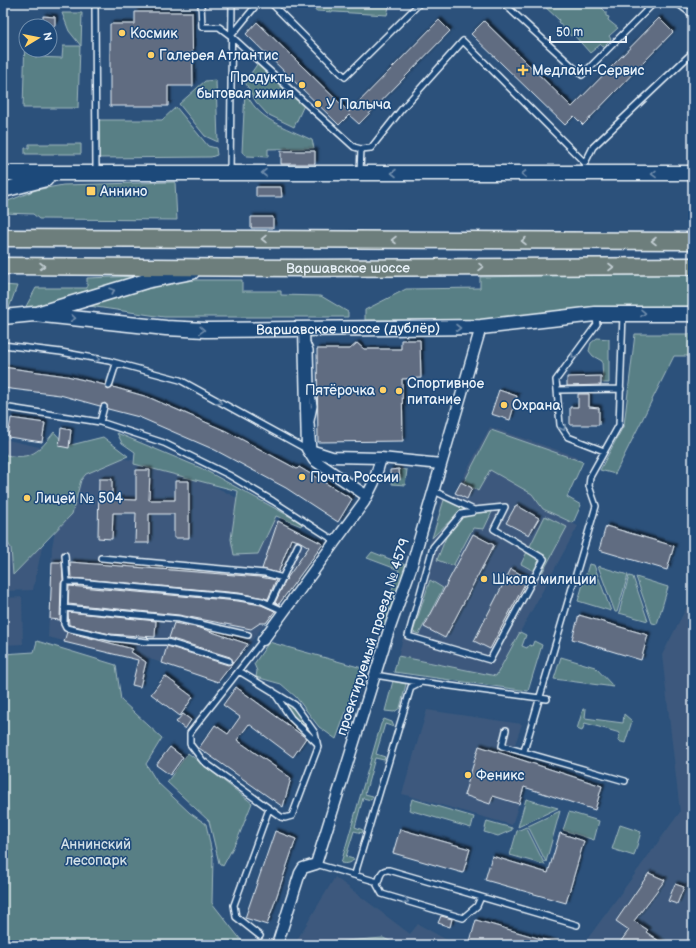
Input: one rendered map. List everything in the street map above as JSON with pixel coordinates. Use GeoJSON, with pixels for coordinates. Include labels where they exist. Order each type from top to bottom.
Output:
{"type":"FeatureCollection","features":[{"type":"Feature","properties":{"kind":"main road"},"geometry":{"type":"LineString","coordinates":[[3,173],[360,173],[586,169],[693,173]]}},
{"type":"Feature","properties":{"kind":"main road"},"geometry":{"type":"LineString","coordinates":[[3,190],[72,172]]}},
{"type":"Feature","properties":{"kind":"main road","name":"Варшавское шоссе"},"geometry":{"type":"LineString","coordinates":[[3,238],[693,241]]}},
{"type":"Feature","properties":{"kind":"main road","name":"Варшавское шоссе"},"geometry":{"type":"LineString","coordinates":[[3,266],[693,266]]}},
{"type":"Feature","properties":{"kind":"main road"},"geometry":{"type":"LineString","coordinates":[[34,314],[146,281],[182,273],[240,267]]}},
{"type":"Feature","properties":{"kind":"main road","name":"Варшавское шоссе (дублёр)"},"geometry":{"type":"LineString","coordinates":[[3,317],[34,314],[166,328],[305,334],[481,328],[595,314],[693,314]]}},
{"type":"Feature","properties":{"kind":"street","name":"проектируемый проезд № 4579"},"geometry":{"type":"LineString","coordinates":[[316,864],[434,491],[481,328]]}},
{"type":"Feature","properties":{"kind":"street"},"geometry":{"type":"LineString","coordinates":[[305,334],[311,454]]}},
{"type":"Feature","properties":{"kind":"street"},"geometry":{"type":"LineString","coordinates":[[311,454],[332,457],[381,458],[441,464]]}},
{"type":"Feature","properties":{"kind":"street"},"geometry":{"type":"LineString","coordinates":[[311,454],[367,496]]}},
{"type":"Feature","properties":{"kind":"street"},"geometry":{"type":"LineString","coordinates":[[263,640],[367,496],[381,458]]}},
{"type":"Feature","properties":{"kind":"street"},"geometry":{"type":"LineString","coordinates":[[276,945],[300,873],[303,868],[316,864]]}},
{"type":"Feature","properties":{"kind":"lane"},"geometry":{"type":"LineString","coordinates":[[95,3],[96,172]]}},
{"type":"Feature","properties":{"kind":"lane"},"geometry":{"type":"LineString","coordinates":[[201,3],[202,28],[219,27],[231,36],[354,147],[361,148],[370,148],[401,110],[463,41],[586,169],[593,147],[693,52]]}},
{"type":"Feature","properties":{"kind":"lane"},"geometry":{"type":"LineString","coordinates":[[230,173],[232,3]]}},
{"type":"Feature","properties":{"kind":"lane"},"geometry":{"type":"LineString","coordinates":[[231,36],[258,3]]}},
{"type":"Feature","properties":{"kind":"lane"},"geometry":{"type":"LineString","coordinates":[[271,3],[345,77],[420,3]]}},
{"type":"Feature","properties":{"kind":"lane"},"geometry":{"type":"LineString","coordinates":[[503,3],[582,75],[654,3]]}},
{"type":"Feature","properties":{"kind":"lane"},"geometry":{"type":"LineString","coordinates":[[677,3],[693,15]]}},
{"type":"Feature","properties":{"kind":"lane"},"geometry":{"type":"LineString","coordinates":[[360,173],[361,148]]}},
{"type":"Feature","properties":{"kind":"lane"},"geometry":{"type":"LineString","coordinates":[[524,751],[596,506],[589,480],[619,425],[623,313]]}},
{"type":"Feature","properties":{"kind":"lane"},"geometry":{"type":"LineString","coordinates":[[595,314],[597,324],[556,380],[560,425],[568,437],[604,451]]}},
{"type":"Feature","properties":{"kind":"lane"},"geometry":{"type":"LineString","coordinates":[[3,345],[60,352],[180,380],[311,454],[311,420],[314,406],[314,396],[311,387],[310,350],[305,334]]}},
{"type":"Feature","properties":{"kind":"lane"},"geometry":{"type":"LineString","coordinates":[[109,386],[116,364]]}},
{"type":"Feature","properties":{"kind":"lane"},"geometry":{"type":"LineString","coordinates":[[557,390],[621,389]]}},
{"type":"Feature","properties":{"kind":"lane"},"geometry":{"type":"LineString","coordinates":[[3,406],[100,422],[164,443],[229,476],[273,501],[335,541]]}},
{"type":"Feature","properties":{"kind":"lane"},"geometry":{"type":"LineString","coordinates":[[100,422],[104,408]]}},
{"type":"Feature","properties":{"kind":"lane"},"geometry":{"type":"LineString","coordinates":[[434,491],[474,510],[505,507],[494,529],[544,558],[490,660],[408,636],[433,547],[461,514],[473,512],[474,510]]}},
{"type":"Feature","properties":{"kind":"lane"},"geometry":{"type":"LineString","coordinates":[[270,604],[298,545]]}},
{"type":"Feature","properties":{"kind":"lane"},"geometry":{"type":"LineString","coordinates":[[66,555],[68,582],[64,587],[64,624],[66,628],[111,638],[148,642],[167,642],[229,661]]}},
{"type":"Feature","properties":{"kind":"lane"},"geometry":{"type":"LineString","coordinates":[[101,558],[265,573],[283,578]]}},
{"type":"Feature","properties":{"kind":"lane"},"geometry":{"type":"LineString","coordinates":[[68,582],[239,597],[262,601],[284,611]]}},
{"type":"Feature","properties":{"kind":"lane"},"geometry":{"type":"LineString","coordinates":[[64,608],[179,619],[248,635]]}},
{"type":"Feature","properties":{"kind":"lane"},"geometry":{"type":"LineString","coordinates":[[239,671],[295,705],[315,733],[317,743],[315,755],[292,816],[281,818],[203,761],[190,744],[190,733],[263,640]]}},
{"type":"Feature","properties":{"kind":"lane"},"geometry":{"type":"LineString","coordinates":[[375,675],[547,699]]}},
{"type":"Feature","properties":{"kind":"lane"},"geometry":{"type":"LineString","coordinates":[[355,874],[408,691],[414,684],[421,682]]}},
{"type":"Feature","properties":{"kind":"lane"},"geometry":{"type":"LineString","coordinates":[[273,691],[291,718],[317,743]]}},
{"type":"Feature","properties":{"kind":"lane"},"geometry":{"type":"LineString","coordinates":[[506,730],[502,746],[524,751],[625,781]]}},
{"type":"Feature","properties":{"kind":"lane"},"geometry":{"type":"LineString","coordinates":[[260,936],[236,917],[234,905],[269,809]]}},
{"type":"Feature","properties":{"kind":"lane"},"geometry":{"type":"LineString","coordinates":[[316,864],[355,874],[378,882]]}},
{"type":"Feature","properties":{"kind":"lane"},"geometry":{"type":"LineString","coordinates":[[481,897],[478,905],[463,918],[382,894],[378,888],[378,882],[381,872],[386,870],[481,897],[576,925]]}},
{"type":"Feature","properties":{"kind":"shaded area","name":"Школа милиции"},"geometry":{"type":"Polygon","coordinates":[[[490,427],[578,457],[551,513],[578,526],[496,676],[398,656],[442,499],[450,502],[490,427]]]}},
{"type":"Feature","properties":{"kind":"shaded area","name":"Лицей № 504"},"geometry":{"type":"Polygon","coordinates":[[[3,439],[62,452],[33,590],[3,591],[3,439]]]}},
{"type":"Feature","properties":{"kind":"shaded area"},"geometry":{"type":"Polygon","coordinates":[[[69,452],[122,458],[188,472],[323,544],[266,623],[218,682],[147,658],[140,687],[132,685],[138,660],[48,637],[52,547],[69,452]]]}},
{"type":"Feature","properties":{"kind":"shaded area"},"geometry":{"type":"Polygon","coordinates":[[[693,595],[693,945],[583,945],[680,812],[662,655],[693,595]]]}},
{"type":"Feature","properties":{"kind":"shaded area"},"geometry":{"type":"Polygon","coordinates":[[[22,597],[23,644],[3,645],[3,598],[22,597]]]}},
{"type":"Feature","properties":{"kind":"shaded area","name":"Феникс"},"geometry":{"type":"Polygon","coordinates":[[[427,710],[522,724],[511,756],[532,763],[512,825],[402,794],[427,710]]]}},
{"type":"Feature","properties":{"kind":"shaded area"},"geometry":{"type":"Polygon","coordinates":[[[335,877],[410,934],[418,924],[456,945],[294,945],[335,877]]]}},
{"type":"Feature","properties":{"kind":"green space"},"geometry":{"type":"Polygon","coordinates":[[[304,3],[390,3],[387,15],[317,11],[304,3]]]}},
{"type":"Feature","properties":{"kind":"green space"},"geometry":{"type":"Polygon","coordinates":[[[541,3],[597,3],[606,12],[606,16],[609,17],[608,20],[618,28],[609,36],[611,39],[603,47],[601,44],[590,53],[573,34],[571,36],[558,22],[559,20],[541,3]]]}},
{"type":"Feature","properties":{"kind":"green space"},"geometry":{"type":"Polygon","coordinates":[[[62,13],[82,13],[81,46],[69,31],[62,13]]]}},
{"type":"Feature","properties":{"kind":"green space"},"geometry":{"type":"Polygon","coordinates":[[[63,46],[80,46],[78,108],[23,108],[24,58],[62,58],[63,46]]]}},
{"type":"Feature","properties":{"kind":"green space"},"geometry":{"type":"Polygon","coordinates":[[[258,63],[304,105],[294,127],[267,114],[256,102],[245,82],[258,63]]]}},
{"type":"Feature","properties":{"kind":"green space"},"geometry":{"type":"Polygon","coordinates":[[[216,80],[218,142],[205,136],[179,104],[205,81],[216,80]]]}},
{"type":"Feature","properties":{"kind":"green space"},"geometry":{"type":"Polygon","coordinates":[[[245,90],[256,109],[264,116],[312,140],[314,148],[268,149],[268,157],[247,156],[242,152],[245,90]]]}},
{"type":"Feature","properties":{"kind":"green space"},"geometry":{"type":"Polygon","coordinates":[[[176,107],[208,146],[216,148],[217,155],[211,157],[98,158],[98,120],[162,120],[176,107]]]}},
{"type":"Feature","properties":{"kind":"green space"},"geometry":{"type":"Polygon","coordinates":[[[29,144],[81,144],[81,154],[25,154],[25,148],[29,148],[29,144]]]}},
{"type":"Feature","properties":{"kind":"green space"},"geometry":{"type":"Polygon","coordinates":[[[175,182],[177,220],[39,219],[33,214],[3,213],[3,203],[36,190],[63,185],[175,182]]]}},
{"type":"Feature","properties":{"kind":"green space"},"geometry":{"type":"Polygon","coordinates":[[[693,273],[693,306],[590,307],[479,320],[365,320],[365,310],[406,289],[480,288],[480,277],[693,273]]]}},
{"type":"Feature","properties":{"kind":"green space"},"geometry":{"type":"Polygon","coordinates":[[[139,276],[33,310],[24,310],[36,288],[87,288],[87,278],[139,276]]]}},
{"type":"Feature","properties":{"kind":"green space"},"geometry":{"type":"Polygon","coordinates":[[[191,280],[242,280],[242,291],[281,291],[281,295],[321,296],[348,312],[348,317],[164,317],[89,306],[158,285],[191,280]]]}},
{"type":"Feature","properties":{"kind":"green space"},"geometry":{"type":"Polygon","coordinates":[[[3,285],[17,286],[9,308],[3,308],[3,285]]]}},
{"type":"Feature","properties":{"kind":"green space"},"geometry":{"type":"Polygon","coordinates":[[[635,334],[693,334],[693,356],[674,356],[615,474],[600,470],[624,425],[635,334]]]}},
{"type":"Feature","properties":{"kind":"green space"},"geometry":{"type":"Polygon","coordinates":[[[597,338],[609,339],[609,383],[603,383],[602,361],[593,356],[589,351],[591,343],[597,338]]]}},
{"type":"Feature","properties":{"kind":"green space"},"geometry":{"type":"Polygon","coordinates":[[[491,430],[583,462],[567,497],[581,505],[573,523],[543,509],[532,494],[490,470],[478,491],[464,482],[491,430]]]}},
{"type":"Feature","properties":{"kind":"green space","name":"Лицей № 504"},"geometry":{"type":"Polygon","coordinates":[[[54,432],[67,446],[103,437],[128,456],[86,474],[81,480],[72,514],[13,575],[11,548],[3,536],[3,449],[6,455],[22,456],[34,453],[44,445],[54,432]]]}},
{"type":"Feature","properties":{"kind":"green space"},"geometry":{"type":"Polygon","coordinates":[[[117,433],[201,468],[302,523],[301,526],[276,516],[258,554],[234,555],[231,539],[238,491],[134,464],[135,452],[122,443],[117,433]]]}},
{"type":"Feature","properties":{"kind":"green space"},"geometry":{"type":"Polygon","coordinates":[[[399,469],[407,470],[405,485],[392,484],[392,480],[400,480],[399,469]]]}},
{"type":"Feature","properties":{"kind":"green space"},"geometry":{"type":"Polygon","coordinates":[[[444,500],[464,509],[457,515],[479,508],[492,512],[484,529],[473,528],[453,566],[437,560],[454,517],[432,538],[444,500]]]}},
{"type":"Feature","properties":{"kind":"green space"},"geometry":{"type":"Polygon","coordinates":[[[545,516],[567,527],[541,575],[521,564],[545,516]]]}},
{"type":"Feature","properties":{"kind":"green space"},"geometry":{"type":"Polygon","coordinates":[[[372,552],[408,566],[386,629],[379,626],[399,570],[367,558],[372,552]]]}},
{"type":"Feature","properties":{"kind":"green space"},"geometry":{"type":"Polygon","coordinates":[[[589,564],[594,565],[611,611],[578,601],[589,564]]]}},
{"type":"Feature","properties":{"kind":"green space"},"geometry":{"type":"Polygon","coordinates":[[[598,566],[628,575],[617,612],[615,612],[598,566]]]}},
{"type":"Feature","properties":{"kind":"green space"},"geometry":{"type":"Polygon","coordinates":[[[629,576],[633,577],[648,621],[619,613],[629,576]]]}},
{"type":"Feature","properties":{"kind":"green space"},"geometry":{"type":"Polygon","coordinates":[[[636,577],[668,587],[657,624],[652,623],[636,577]]]}},
{"type":"Feature","properties":{"kind":"green space"},"geometry":{"type":"Polygon","coordinates":[[[430,580],[443,588],[419,634],[413,632],[430,580]]]}},
{"type":"Feature","properties":{"kind":"green space"},"geometry":{"type":"Polygon","coordinates":[[[520,632],[526,635],[522,646],[527,648],[529,645],[532,646],[534,641],[542,645],[528,691],[394,672],[398,656],[496,676],[520,632]]]}},
{"type":"Feature","properties":{"kind":"green space","name":"Аннинский лесопарк"},"geometry":{"type":"Polygon","coordinates":[[[37,641],[116,665],[121,700],[162,738],[146,764],[157,782],[190,813],[206,824],[213,858],[212,903],[245,945],[3,945],[3,654],[34,652],[37,641]]]}},
{"type":"Feature","properties":{"kind":"green space"},"geometry":{"type":"Polygon","coordinates":[[[269,642],[362,668],[336,739],[319,727],[296,697],[281,684],[256,677],[257,671],[254,664],[269,642]]]}},
{"type":"Feature","properties":{"kind":"green space"},"geometry":{"type":"Polygon","coordinates":[[[561,657],[595,667],[614,687],[554,679],[561,657]]]}},
{"type":"Feature","properties":{"kind":"green space"},"geometry":{"type":"Polygon","coordinates":[[[393,681],[406,684],[400,708],[394,712],[385,711],[393,681]]]}},
{"type":"Feature","properties":{"kind":"green space"},"geometry":{"type":"Polygon","coordinates":[[[288,703],[308,725],[308,731],[284,706],[288,703]]]}},
{"type":"Feature","properties":{"kind":"green space"},"geometry":{"type":"Polygon","coordinates":[[[583,709],[586,709],[585,718],[623,723],[624,714],[632,721],[625,743],[618,741],[620,733],[585,723],[582,731],[577,729],[583,709]]]}},
{"type":"Feature","properties":{"kind":"green space"},"geometry":{"type":"Polygon","coordinates":[[[384,719],[392,722],[394,727],[385,724],[376,754],[385,757],[384,760],[375,758],[365,794],[373,796],[371,800],[363,798],[355,827],[363,830],[362,833],[354,831],[346,857],[354,859],[345,864],[341,863],[381,724],[384,719]]]}},
{"type":"Feature","properties":{"kind":"green space"},"geometry":{"type":"Polygon","coordinates":[[[188,753],[252,803],[238,838],[223,866],[219,863],[209,821],[167,782],[188,753]]]}},
{"type":"Feature","properties":{"kind":"green space"},"geometry":{"type":"Polygon","coordinates":[[[412,799],[474,817],[471,828],[409,810],[412,799]]]}},
{"type":"Feature","properties":{"kind":"green space"},"geometry":{"type":"Polygon","coordinates":[[[526,799],[558,808],[518,827],[526,799]]]}},
{"type":"Feature","properties":{"kind":"green space"},"geometry":{"type":"Polygon","coordinates":[[[560,811],[546,862],[528,826],[560,811]]]}},
{"type":"Feature","properties":{"kind":"green space"},"geometry":{"type":"Polygon","coordinates":[[[569,812],[599,821],[594,840],[563,830],[569,812]]]}},
{"type":"Feature","properties":{"kind":"green space"},"geometry":{"type":"Polygon","coordinates":[[[487,821],[512,828],[512,830],[498,836],[484,832],[487,821]]]}},
{"type":"Feature","properties":{"kind":"green space"},"geometry":{"type":"Polygon","coordinates":[[[620,825],[641,832],[634,856],[612,849],[620,825]]]}},
{"type":"Feature","properties":{"kind":"green space"},"geometry":{"type":"Polygon","coordinates":[[[526,827],[545,865],[510,855],[517,831],[526,827]]]}},
{"type":"Feature","properties":{"kind":"green space"},"geometry":{"type":"Polygon","coordinates":[[[383,938],[399,945],[325,945],[332,942],[383,938]]]}},
{"type":"Feature","properties":{"kind":"building","name":"Галерея Атлантис"},"geometry":{"type":"Polygon","coordinates":[[[135,12],[192,12],[193,86],[168,86],[168,106],[110,106],[110,24],[135,24],[135,12]]]}},
{"type":"Feature","properties":{"kind":"building"},"geometry":{"type":"Polygon","coordinates":[[[43,16],[55,17],[55,18],[43,18],[43,16]]]}},
{"type":"Feature","properties":{"kind":"building"},"geometry":{"type":"Polygon","coordinates":[[[659,18],[673,32],[583,125],[574,116],[565,125],[471,34],[484,21],[572,107],[659,18]]]}},
{"type":"Feature","properties":{"kind":"building"},"geometry":{"type":"Polygon","coordinates":[[[439,20],[450,31],[359,124],[349,115],[339,125],[246,34],[257,22],[349,112],[439,20]]]}},
{"type":"Feature","properties":{"kind":"building"},"geometry":{"type":"Polygon","coordinates":[[[281,151],[315,151],[315,164],[281,164],[281,151]]]}},
{"type":"Feature","properties":{"kind":"building"},"geometry":{"type":"Polygon","coordinates":[[[256,187],[281,187],[282,197],[256,197],[256,187]]]}},
{"type":"Feature","properties":{"kind":"building"},"geometry":{"type":"Polygon","coordinates":[[[251,217],[273,217],[273,228],[251,228],[251,217]]]}},
{"type":"Feature","properties":{"kind":"building"},"geometry":{"type":"Polygon","coordinates":[[[401,340],[420,340],[421,378],[402,379],[403,441],[318,442],[317,349],[350,349],[357,343],[364,349],[401,349],[401,340]]]}},
{"type":"Feature","properties":{"kind":"building"},"geometry":{"type":"Polygon","coordinates":[[[3,367],[67,376],[105,385],[108,390],[113,387],[148,397],[226,431],[297,469],[299,467],[352,499],[338,522],[286,488],[215,450],[139,417],[108,409],[105,403],[100,406],[60,395],[3,388],[3,367]]]}},
{"type":"Feature","properties":{"kind":"building"},"geometry":{"type":"Polygon","coordinates":[[[601,376],[601,385],[567,386],[567,377],[601,376]]]}},
{"type":"Feature","properties":{"kind":"building","name":"Охрана"},"geometry":{"type":"Polygon","coordinates":[[[499,390],[517,396],[510,420],[491,414],[499,390]]]}},
{"type":"Feature","properties":{"kind":"building"},"geometry":{"type":"Polygon","coordinates":[[[578,394],[589,394],[589,407],[599,408],[599,425],[570,425],[570,407],[578,407],[578,394]]]}},
{"type":"Feature","properties":{"kind":"building"},"geometry":{"type":"Polygon","coordinates":[[[11,418],[45,423],[42,442],[8,437],[11,418]]]}},
{"type":"Feature","properties":{"kind":"building"},"geometry":{"type":"Polygon","coordinates":[[[61,428],[71,430],[69,448],[59,446],[61,428]]]}},
{"type":"Feature","properties":{"kind":"building"},"geometry":{"type":"Polygon","coordinates":[[[399,469],[400,480],[390,480],[390,470],[399,469]]]}},
{"type":"Feature","properties":{"kind":"building"},"geometry":{"type":"Polygon","coordinates":[[[136,470],[150,470],[149,500],[175,500],[175,481],[189,481],[189,538],[174,538],[174,514],[149,514],[149,543],[135,543],[136,513],[113,513],[112,539],[98,538],[99,479],[112,479],[112,499],[136,500],[136,470]]]}},
{"type":"Feature","properties":{"kind":"building"},"geometry":{"type":"Polygon","coordinates":[[[461,482],[472,488],[467,499],[455,493],[461,482]]]}},
{"type":"Feature","properties":{"kind":"building"},"geometry":{"type":"Polygon","coordinates":[[[516,505],[539,518],[529,535],[506,523],[516,505]]]}},
{"type":"Feature","properties":{"kind":"building"},"geometry":{"type":"Polygon","coordinates":[[[278,521],[323,544],[279,604],[275,603],[285,581],[309,547],[299,541],[291,539],[278,573],[262,569],[278,521]]]}},
{"type":"Feature","properties":{"kind":"building"},"geometry":{"type":"Polygon","coordinates":[[[606,526],[674,546],[667,570],[599,550],[606,526]]]}},
{"type":"Feature","properties":{"kind":"building"},"geometry":{"type":"Polygon","coordinates":[[[473,534],[494,545],[445,638],[424,627],[473,534]]]}},
{"type":"Feature","properties":{"kind":"building"},"geometry":{"type":"Polygon","coordinates":[[[52,562],[62,562],[63,580],[61,583],[60,620],[50,619],[52,562]]]}},
{"type":"Feature","properties":{"kind":"building"},"geometry":{"type":"Polygon","coordinates":[[[70,562],[260,577],[276,580],[268,599],[239,593],[71,578],[70,562]]]}},
{"type":"Feature","properties":{"kind":"building"},"geometry":{"type":"Polygon","coordinates":[[[511,569],[528,578],[490,649],[474,641],[511,569]]]}},
{"type":"Feature","properties":{"kind":"building"},"geometry":{"type":"Polygon","coordinates":[[[69,586],[238,601],[261,605],[275,611],[266,623],[260,623],[251,629],[179,615],[68,604],[69,586]]]}},
{"type":"Feature","properties":{"kind":"building"},"geometry":{"type":"Polygon","coordinates":[[[68,612],[156,621],[155,637],[110,634],[69,625],[68,612]]]}},
{"type":"Feature","properties":{"kind":"building"},"geometry":{"type":"Polygon","coordinates":[[[579,615],[648,635],[641,660],[572,639],[579,615]]]}},
{"type":"Feature","properties":{"kind":"building"},"geometry":{"type":"Polygon","coordinates":[[[174,623],[200,628],[248,644],[233,663],[230,657],[169,638],[174,623]]]}},
{"type":"Feature","properties":{"kind":"building"},"geometry":{"type":"Polygon","coordinates":[[[67,632],[133,649],[131,652],[146,662],[140,687],[132,685],[138,660],[64,642],[67,632]]]}},
{"type":"Feature","properties":{"kind":"building"},"geometry":{"type":"Polygon","coordinates":[[[167,646],[228,665],[233,663],[218,682],[162,663],[167,646]]]}},
{"type":"Feature","properties":{"kind":"building"},"geometry":{"type":"Polygon","coordinates":[[[165,676],[193,697],[180,716],[151,694],[165,676]]]}},
{"type":"Feature","properties":{"kind":"building"},"geometry":{"type":"Polygon","coordinates":[[[236,687],[306,738],[293,757],[249,724],[237,740],[291,778],[283,807],[199,748],[215,725],[228,734],[240,717],[223,705],[236,687]]]}},
{"type":"Feature","properties":{"kind":"building"},"geometry":{"type":"Polygon","coordinates":[[[183,714],[191,720],[185,729],[176,722],[183,714]]]}},
{"type":"Feature","properties":{"kind":"building"},"geometry":{"type":"Polygon","coordinates":[[[479,746],[602,786],[595,810],[524,787],[519,804],[493,796],[490,804],[464,795],[479,746]]]}},
{"type":"Feature","properties":{"kind":"building"},"geometry":{"type":"Polygon","coordinates":[[[170,747],[183,757],[170,775],[156,765],[170,747]]]}},
{"type":"Feature","properties":{"kind":"building"},"geometry":{"type":"Polygon","coordinates":[[[400,829],[470,849],[463,873],[393,853],[400,829]]]}},
{"type":"Feature","properties":{"kind":"building"},"geometry":{"type":"Polygon","coordinates":[[[275,831],[296,839],[267,925],[245,918],[275,831]]]}},
{"type":"Feature","properties":{"kind":"building"},"geometry":{"type":"Polygon","coordinates":[[[560,833],[584,841],[566,903],[485,880],[492,856],[548,873],[560,833]]]}},
{"type":"Feature","properties":{"kind":"building"},"geometry":{"type":"Polygon","coordinates":[[[649,873],[665,880],[634,921],[648,930],[646,932],[665,945],[618,945],[629,930],[616,921],[649,873]]]}},
{"type":"Feature","properties":{"kind":"building"},"geometry":{"type":"Polygon","coordinates":[[[675,884],[684,887],[677,904],[668,901],[675,884]]]}},
{"type":"Feature","properties":{"kind":"building"},"geometry":{"type":"Polygon","coordinates":[[[441,916],[452,919],[450,927],[438,923],[441,916]]]}},
{"type":"Feature","properties":{"kind":"building"},"geometry":{"type":"Polygon","coordinates":[[[476,920],[555,943],[555,945],[469,945],[476,920]]]}},
{"type":"Feature","properties":{"kind":"place","name":"Космик"},"geometry":{"type":"Point","coordinates":[122,33]}},
{"type":"Feature","properties":{"kind":"place","name":"Галерея Атлантис"},"geometry":{"type":"Point","coordinates":[151,55]}},
{"type":"Feature","properties":{"kind":"place","name":"Медлайн-Сервис"},"geometry":{"type":"Point","coordinates":[523,70]}},
{"type":"Feature","properties":{"kind":"place","name":"Продукты бытовая химия"},"geometry":{"type":"Point","coordinates":[302,85]}},
{"type":"Feature","properties":{"kind":"place","name":"У Палыча"},"geometry":{"type":"Point","coordinates":[318,104]}},
{"type":"Feature","properties":{"kind":"place","name":"Аннино"},"geometry":{"type":"Point","coordinates":[91,191]}},
{"type":"Feature","properties":{"kind":"place","name":"Пятёрочка"},"geometry":{"type":"Point","coordinates":[383,390]}},
{"type":"Feature","properties":{"kind":"place","name":"Спортивное питание"},"geometry":{"type":"Point","coordinates":[399,391]}},
{"type":"Feature","properties":{"kind":"place","name":"Охрана"},"geometry":{"type":"Point","coordinates":[504,405]}},
{"type":"Feature","properties":{"kind":"place","name":"Почта России"},"geometry":{"type":"Point","coordinates":[302,477]}},
{"type":"Feature","properties":{"kind":"place","name":"Лицей № 504"},"geometry":{"type":"Point","coordinates":[27,498]}},
{"type":"Feature","properties":{"kind":"place","name":"Школа милиции"},"geometry":{"type":"Point","coordinates":[484,579]}},
{"type":"Feature","properties":{"kind":"place","name":"Феникс"},"geometry":{"type":"Point","coordinates":[468,775]}}]}
